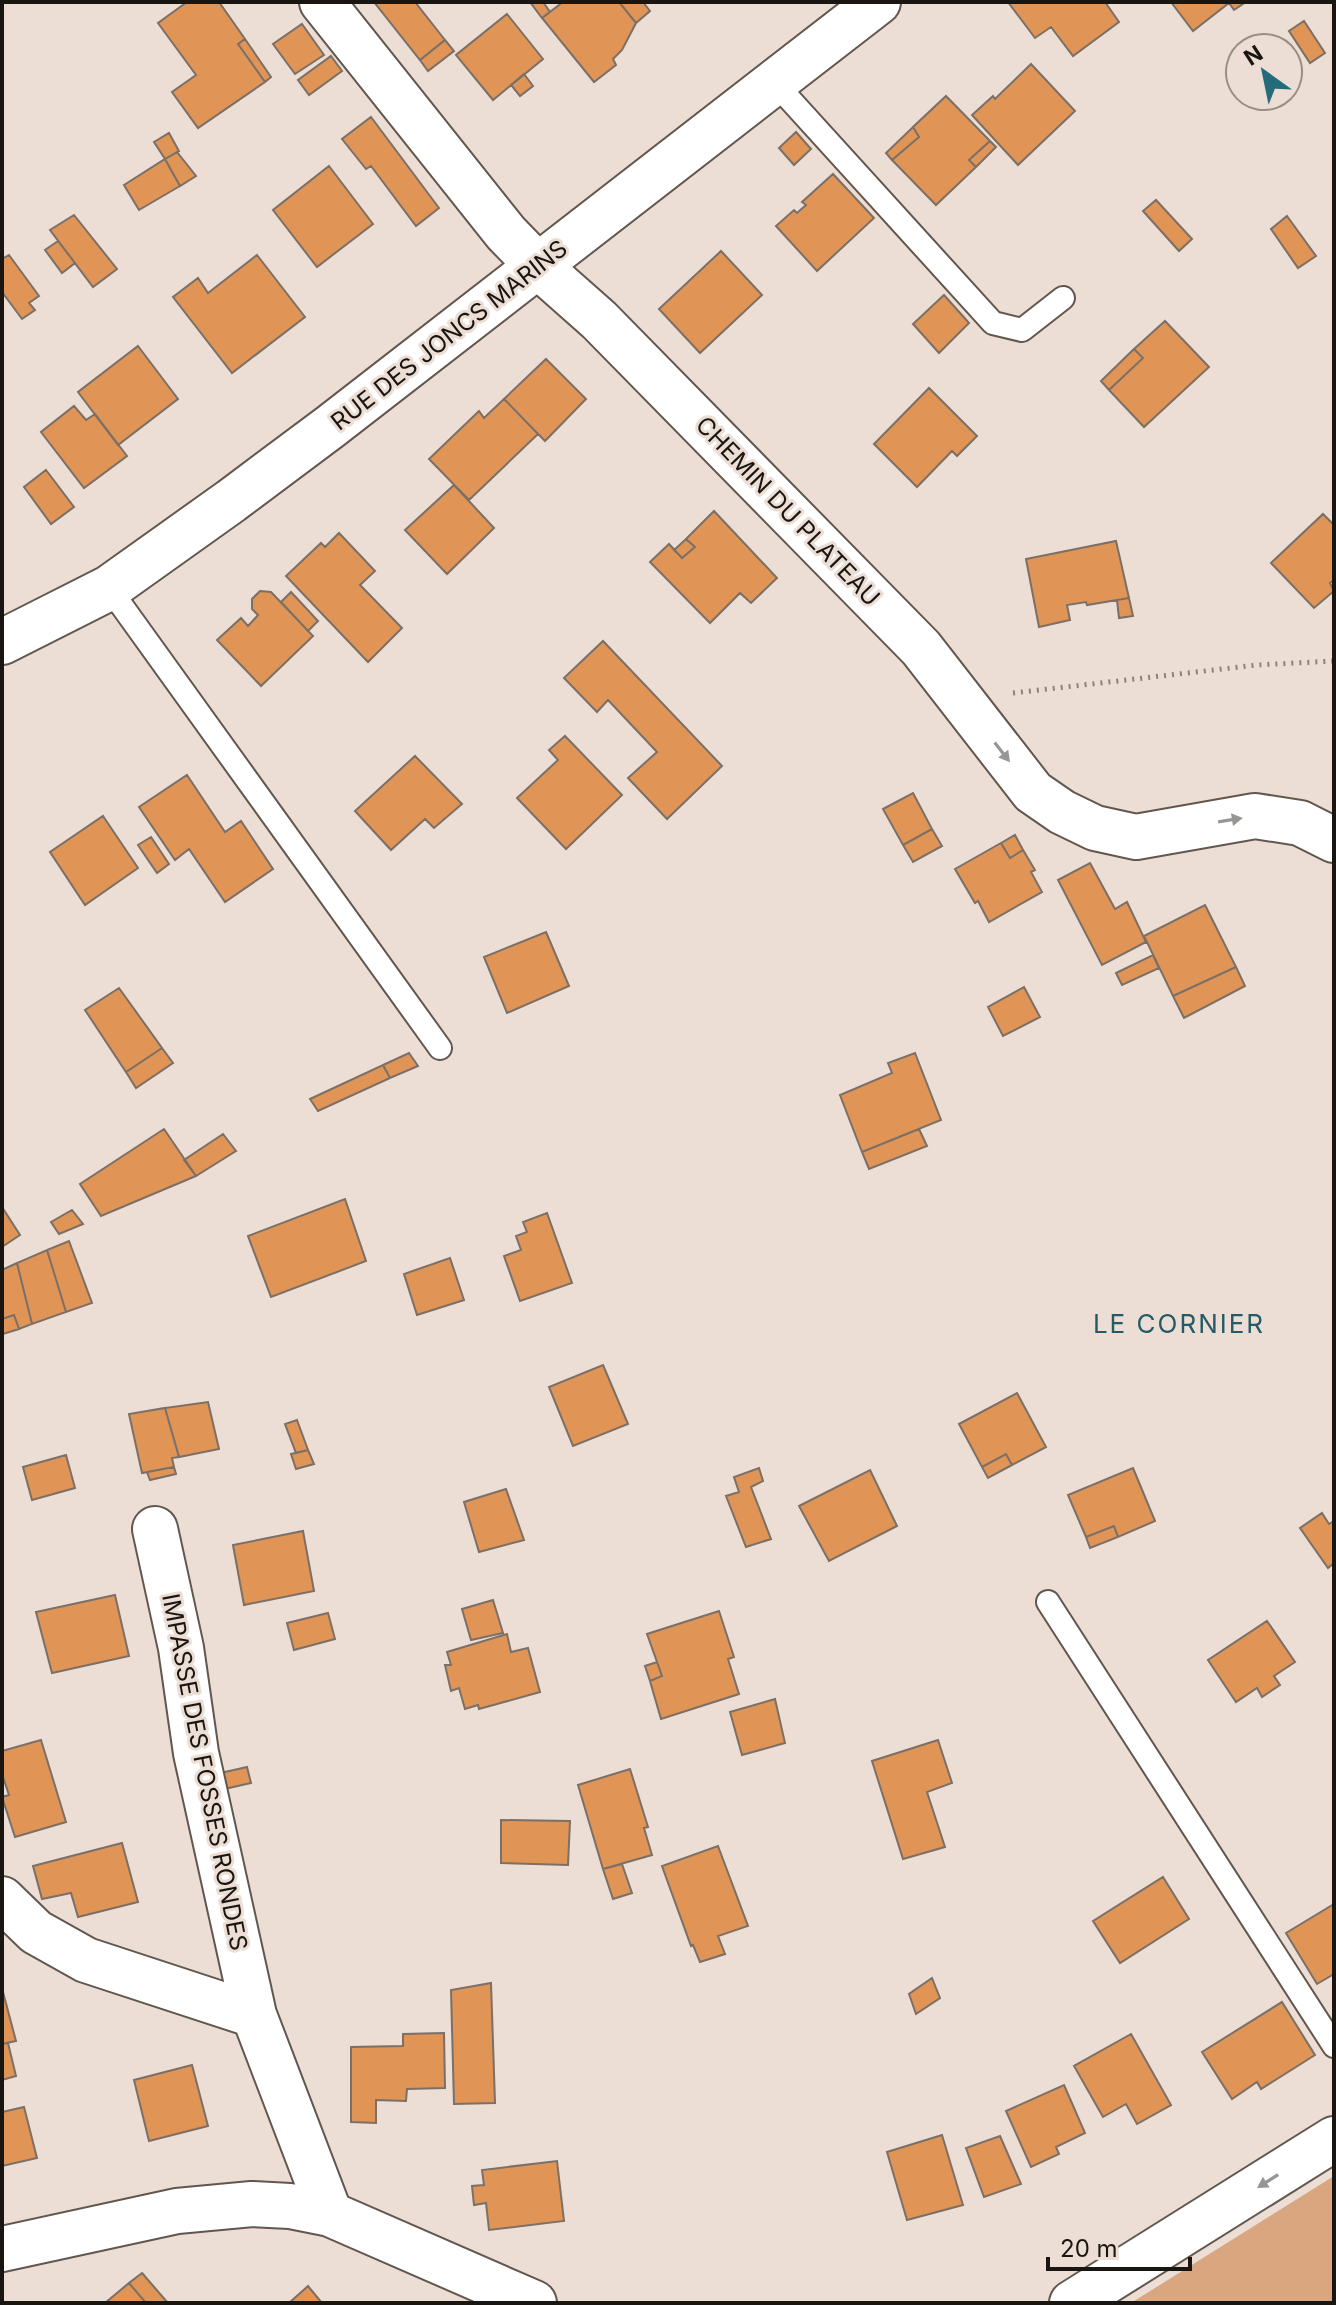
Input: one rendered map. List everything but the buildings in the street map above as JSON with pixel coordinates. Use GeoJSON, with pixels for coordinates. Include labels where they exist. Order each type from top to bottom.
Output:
{"type":"FeatureCollection","features":[{"type":"Feature","properties":{"kind":"street","name":"CHEMIN DU PLATEAU"},"geometry":{"type":"LineString","coordinates":[[322,2],[506,233],[599,320],[921,648],[1033,792],[1062,812],[1095,828],[1136,837],[1255,816],[1300,823],[1334,840]]}},
{"type":"Feature","properties":{"kind":"street","name":"RUE DES JONCS MARINS"},"geometry":{"type":"LineString","coordinates":[[2,642],[109,588],[330,427],[878,2]]}},
{"type":"Feature","properties":{"kind":"street","name":"IMPASSE DES FOSSES RONDES"},"geometry":{"type":"LineString","coordinates":[[155,1529],[181,1648],[196,1753],[254,2015],[330,2214]]}},
{"type":"Feature","properties":{"kind":"street"},"geometry":{"type":"LineString","coordinates":[[2,1899],[36,1932],[86,1960],[254,2015]]}},
{"type":"Feature","properties":{"kind":"street"},"geometry":{"type":"LineString","coordinates":[[1072,2303],[1334,2139]]}},
{"type":"Feature","properties":{"kind":"street"},"geometry":{"type":"LineString","coordinates":[[2,2249],[177,2211],[252,2204],[290,2206],[330,2214],[534,2303]]}},
{"type":"Feature","properties":{"kind":"lane"},"geometry":{"type":"LineString","coordinates":[[774,82],[993,323],[1022,330],[1063,298]]}},
{"type":"Feature","properties":{"kind":"lane"},"geometry":{"type":"LineString","coordinates":[[109,588],[440,1048]]}},
{"type":"Feature","properties":{"kind":"lane"},"geometry":{"type":"LineString","coordinates":[[1048,1602],[1334,2046]]}},
{"type":"Feature","properties":{"kind":"path"},"geometry":{"type":"LineString","coordinates":[[955,690],[999,696],[1041,688],[1257,665],[1334,661]]}},
{"type":"Feature","properties":{"kind":"shaded area"},"geometry":{"type":"Polygon","coordinates":[[[1334,2176],[1334,2303],[1131,2303],[1334,2176]]]}},
{"type":"Feature","properties":{"kind":"district","name":"LE CORNIER"},"geometry":{"type":"Point","coordinates":[1179,1323]}}]}
